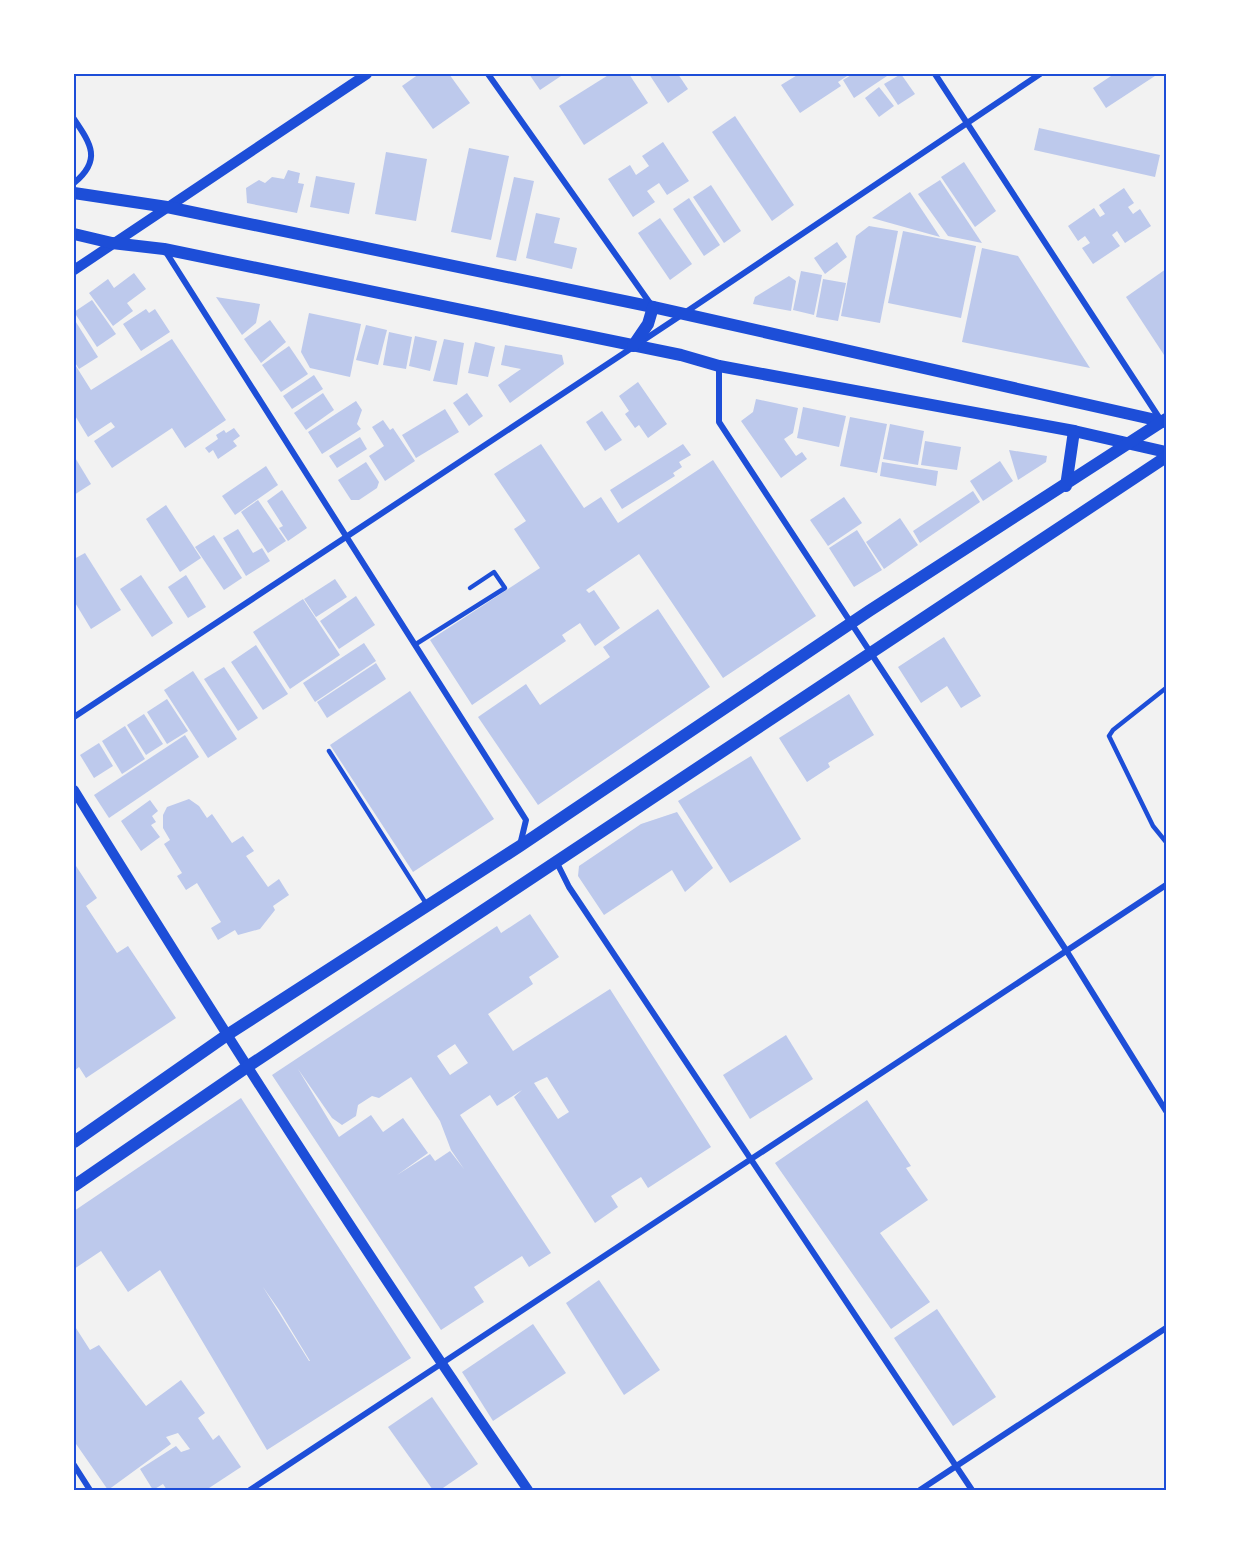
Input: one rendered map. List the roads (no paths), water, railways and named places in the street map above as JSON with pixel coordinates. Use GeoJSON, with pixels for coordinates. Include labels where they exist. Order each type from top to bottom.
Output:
{"type":"FeatureCollection","features":[{"type":"Feature","properties":{"kind":"main road"},"geometry":{"type":"LineString","coordinates":[[74,193],[166,207],[652,307],[1165,421]]}},
{"type":"Feature","properties":{"kind":"main road"},"geometry":{"type":"LineString","coordinates":[[74,234],[112,243],[164,249],[681,355],[719,366],[1074,431],[1167,454]]}},
{"type":"Feature","properties":{"kind":"main road"},"geometry":{"type":"LineString","coordinates":[[633,346],[648,324],[652,307]]}},
{"type":"Feature","properties":{"kind":"main road"},"geometry":{"type":"LineString","coordinates":[[74,1142],[227,1035],[520,846],[851,624],[1165,421]]}},
{"type":"Feature","properties":{"kind":"main road"},"geometry":{"type":"LineString","coordinates":[[1066,486],[1074,431]]}},
{"type":"Feature","properties":{"kind":"main road"},"geometry":{"type":"LineString","coordinates":[[74,1186],[247,1067],[557,863],[1167,454]]}},
{"type":"Feature","properties":{"kind":"street"},"geometry":{"type":"LineString","coordinates":[[74,270],[367,74]]}},
{"type":"Feature","properties":{"kind":"street"},"geometry":{"type":"LineString","coordinates":[[488,74],[652,307]]}},
{"type":"Feature","properties":{"kind":"street"},"geometry":{"type":"LineString","coordinates":[[935,74],[1165,421]]}},
{"type":"Feature","properties":{"kind":"street"},"geometry":{"type":"LineString","coordinates":[[74,717],[683,314],[1040,74]]}},
{"type":"Feature","properties":{"kind":"street"},"geometry":{"type":"LineString","coordinates":[[74,119],[90,143],[92,157],[85,174],[74,183]]}},
{"type":"Feature","properties":{"kind":"street"},"geometry":{"type":"LineString","coordinates":[[164,249],[526,820],[520,846]]}},
{"type":"Feature","properties":{"kind":"street"},"geometry":{"type":"LineString","coordinates":[[719,366],[719,422],[1066,950],[1167,1111]]}},
{"type":"Feature","properties":{"kind":"street"},"geometry":{"type":"LineString","coordinates":[[74,790],[247,1067],[442,1365],[528,1491]]}},
{"type":"Feature","properties":{"kind":"street"},"geometry":{"type":"LineString","coordinates":[[557,863],[569,887],[752,1158],[972,1491]]}},
{"type":"Feature","properties":{"kind":"street"},"geometry":{"type":"LineString","coordinates":[[250,1491],[1167,885]]}},
{"type":"Feature","properties":{"kind":"street"},"geometry":{"type":"LineString","coordinates":[[920,1491],[1167,1328]]}},
{"type":"Feature","properties":{"kind":"street"},"geometry":{"type":"LineString","coordinates":[[74,1465],[90,1491]]}},
{"type":"Feature","properties":{"kind":"lane"},"geometry":{"type":"LineString","coordinates":[[416,644],[505,588],[494,572],[470,588]]}},
{"type":"Feature","properties":{"kind":"lane"},"geometry":{"type":"LineString","coordinates":[[1167,688],[1113,730],[1109,736],[1153,826],[1167,842]]}},
{"type":"Feature","properties":{"kind":"lane"},"geometry":{"type":"LineString","coordinates":[[329,751],[428,906]]}}]}
